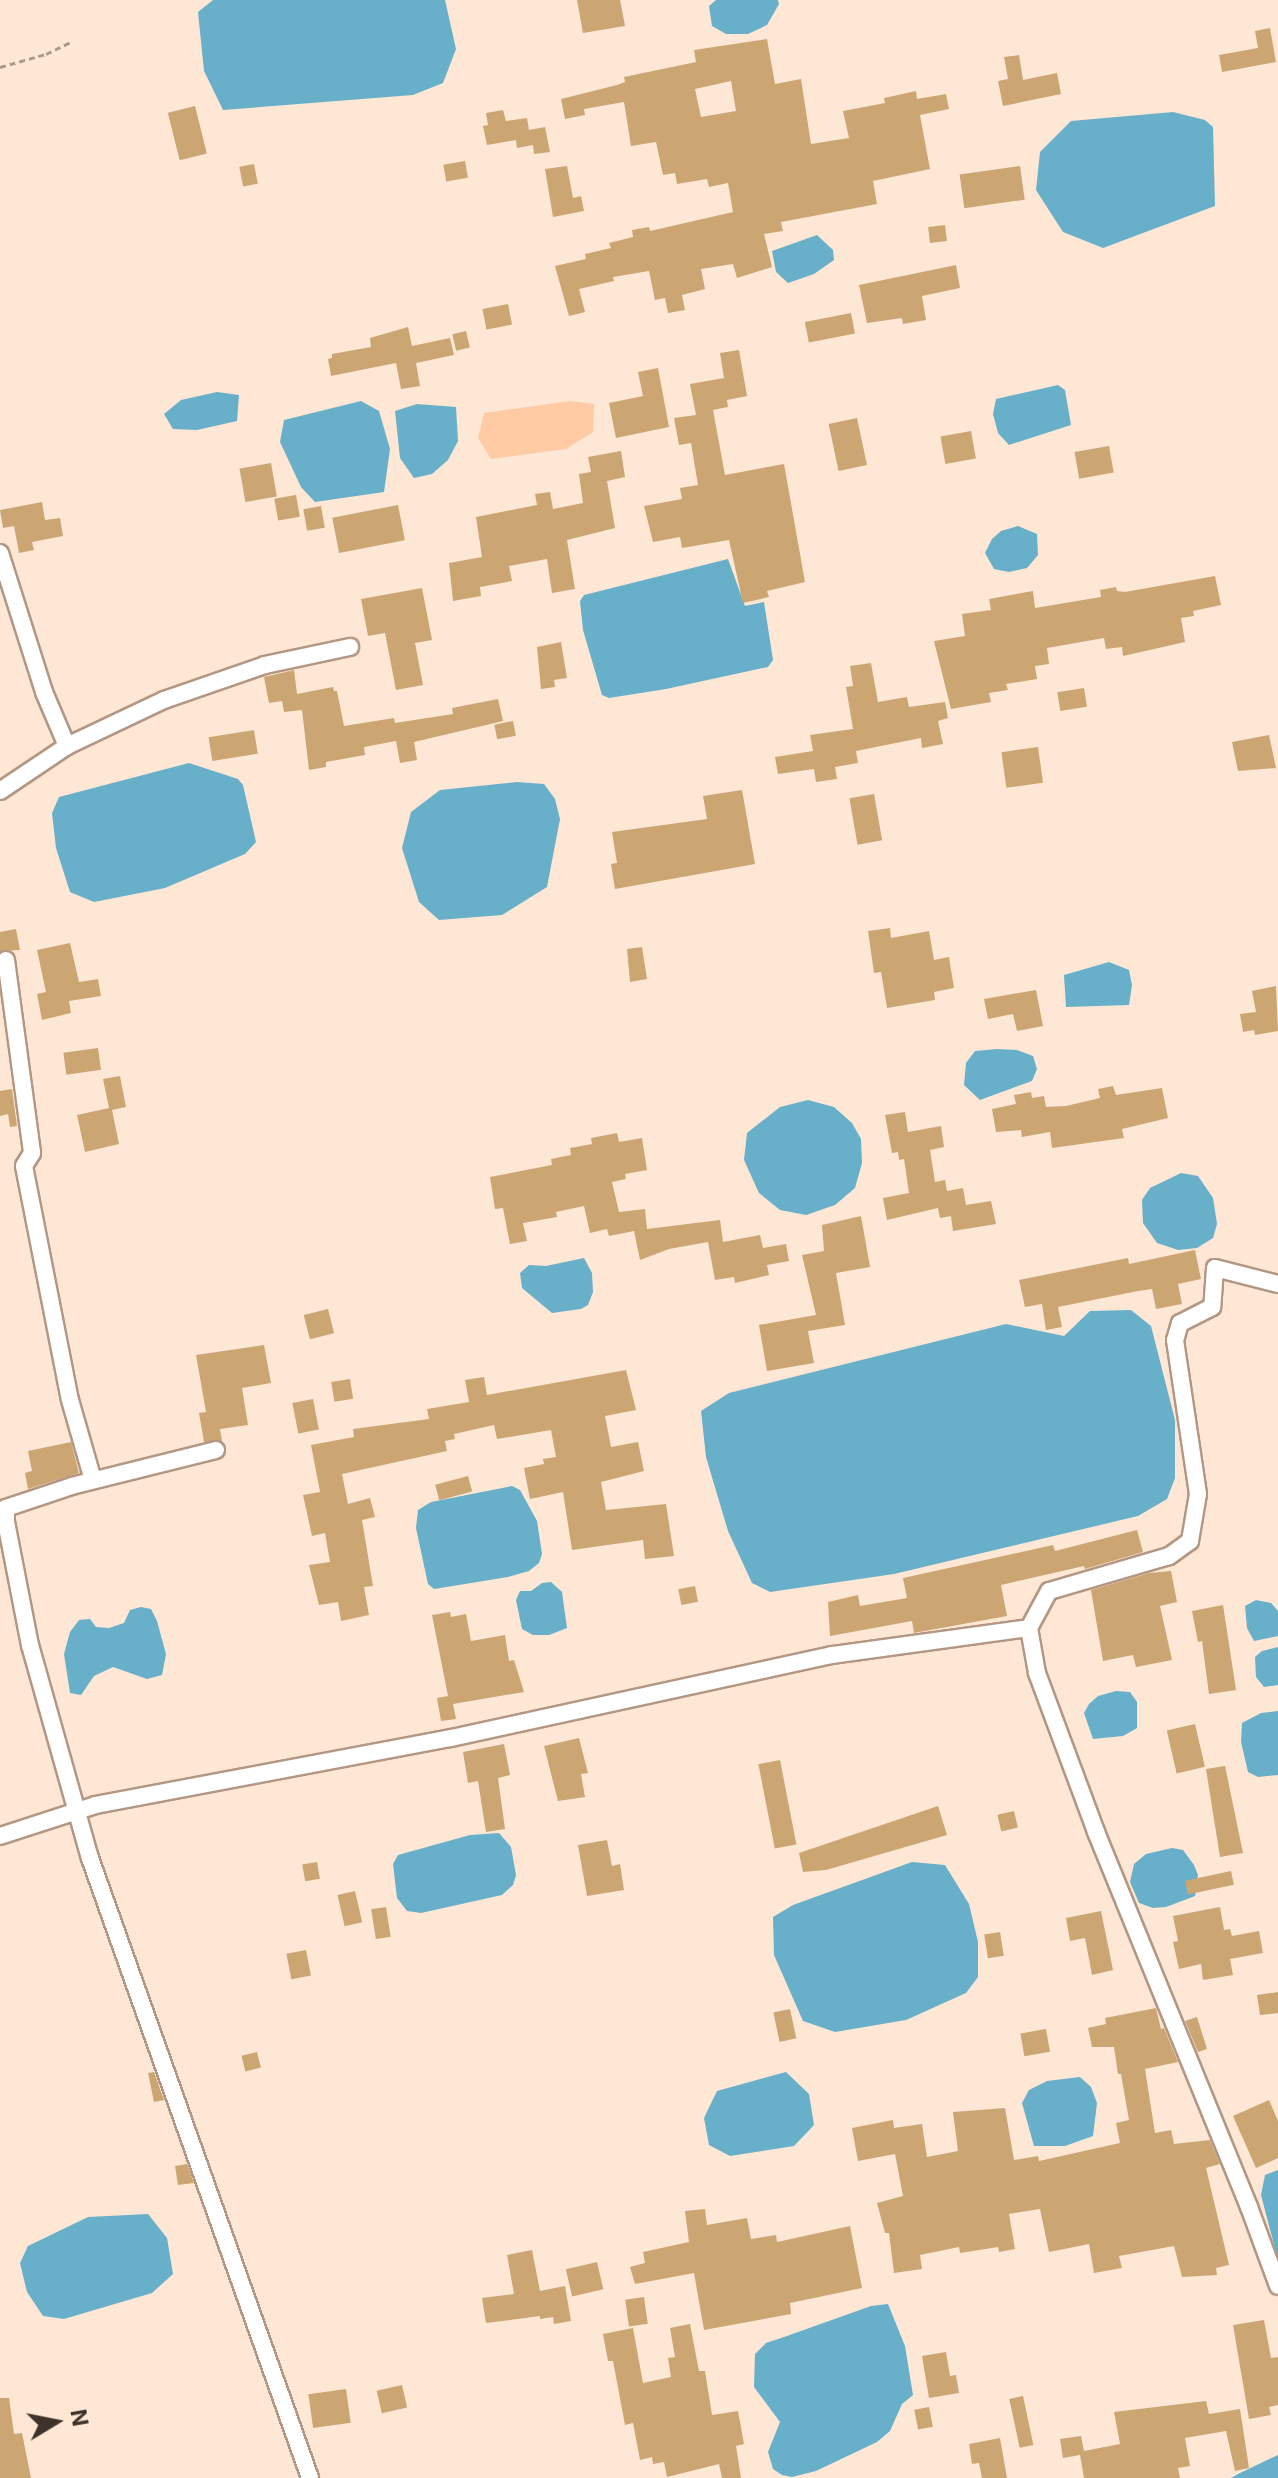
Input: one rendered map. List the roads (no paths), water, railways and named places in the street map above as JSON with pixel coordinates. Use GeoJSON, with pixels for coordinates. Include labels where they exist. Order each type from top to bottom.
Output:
{"type":"FeatureCollection","features":[{"type":"Feature","properties":{"kind":"street"},"geometry":{"type":"LineString","coordinates":[[0,553],[44,692],[67,746]]}},
{"type":"Feature","properties":{"kind":"street"},"geometry":{"type":"LineString","coordinates":[[0,791],[67,746],[164,700],[265,665],[350,647]]}},
{"type":"Feature","properties":{"kind":"street"},"geometry":{"type":"LineString","coordinates":[[6,960],[32,1153],[24,1166],[70,1400],[93,1480]]}},
{"type":"Feature","properties":{"kind":"street"},"geometry":{"type":"LineString","coordinates":[[1278,1284],[1215,1268],[1212,1307],[1180,1323],[1175,1340],[1198,1494],[1190,1541],[1169,1556],[1049,1591],[1029,1628],[1037,1673],[1096,1832],[1249,2207],[1278,2286]]}},
{"type":"Feature","properties":{"kind":"street"},"geometry":{"type":"LineString","coordinates":[[216,1450],[93,1480],[6,1508],[30,1645],[90,1858],[310,2478]]}},
{"type":"Feature","properties":{"kind":"street"},"geometry":{"type":"LineString","coordinates":[[0,1836],[77,1810],[451,1738],[832,1655],[1029,1628]]}},
{"type":"Feature","properties":{"kind":"water"},"geometry":{"type":"Polygon","coordinates":[[[213,0],[445,0],[456,49],[443,83],[413,95],[223,110],[204,71],[198,12],[213,0]]]}},
{"type":"Feature","properties":{"kind":"water"},"geometry":{"type":"Polygon","coordinates":[[[716,0],[778,0],[779,4],[767,25],[748,34],[726,34],[712,26],[709,6],[716,0]]]}},
{"type":"Feature","properties":{"kind":"water"},"geometry":{"type":"Polygon","coordinates":[[[1173,112],[1205,120],[1213,127],[1215,206],[1103,248],[1063,232],[1036,190],[1040,152],[1071,121],[1173,112]]]}},
{"type":"Feature","properties":{"kind":"water"},"geometry":{"type":"Polygon","coordinates":[[[817,235],[833,250],[834,260],[814,274],[788,283],[776,272],[772,251],[817,235]]]}},
{"type":"Feature","properties":{"kind":"water"},"geometry":{"type":"Polygon","coordinates":[[[1058,385],[1065,390],[1071,425],[1009,445],[998,433],[993,414],[996,399],[1058,385]]]}},
{"type":"Feature","properties":{"kind":"water"},"geometry":{"type":"Polygon","coordinates":[[[217,392],[239,395],[237,421],[197,430],[173,429],[164,414],[181,400],[217,392]]]}},
{"type":"Feature","properties":{"kind":"water"},"geometry":{"type":"Polygon","coordinates":[[[361,401],[379,411],[390,449],[384,492],[315,502],[301,487],[280,442],[284,420],[361,401]]]}},
{"type":"Feature","properties":{"kind":"water"},"geometry":{"type":"Polygon","coordinates":[[[417,404],[456,407],[458,441],[448,460],[432,474],[414,478],[400,458],[395,411],[417,404]]]}},
{"type":"Feature","properties":{"kind":"water"},"geometry":{"type":"Polygon","coordinates":[[[1018,526],[1037,534],[1038,555],[1027,568],[1009,572],[994,569],[985,553],[992,539],[1001,531],[1018,526]]]}},
{"type":"Feature","properties":{"kind":"water"},"geometry":{"type":"Polygon","coordinates":[[[728,559],[745,606],[764,602],[773,660],[768,667],[666,689],[609,698],[602,695],[583,630],[580,601],[584,595],[728,559]]]}},
{"type":"Feature","properties":{"kind":"water"},"geometry":{"type":"Polygon","coordinates":[[[189,763],[238,779],[243,785],[256,842],[245,854],[165,888],[94,902],[70,892],[56,848],[52,813],[59,797],[189,763]]]}},
{"type":"Feature","properties":{"kind":"water"},"geometry":{"type":"Polygon","coordinates":[[[517,782],[544,784],[555,799],[560,819],[547,887],[502,915],[439,920],[419,902],[402,848],[411,812],[440,790],[517,782]]]}},
{"type":"Feature","properties":{"kind":"water"},"geometry":{"type":"Polygon","coordinates":[[[1109,962],[1129,970],[1132,985],[1129,1005],[1066,1007],[1064,975],[1109,962]]]}},
{"type":"Feature","properties":{"kind":"water"},"geometry":{"type":"Polygon","coordinates":[[[1017,1050],[1033,1056],[1037,1069],[1032,1081],[980,1100],[964,1085],[966,1063],[975,1051],[1017,1050]]]}},
{"type":"Feature","properties":{"kind":"water"},"geometry":{"type":"Polygon","coordinates":[[[808,1100],[834,1107],[852,1123],[861,1139],[862,1163],[855,1188],[835,1205],[806,1215],[780,1210],[759,1193],[744,1160],[747,1133],[780,1107],[808,1100]]]}},
{"type":"Feature","properties":{"kind":"water"},"geometry":{"type":"Polygon","coordinates":[[[1181,1173],[1198,1176],[1213,1198],[1217,1224],[1213,1238],[1197,1248],[1178,1250],[1157,1243],[1143,1223],[1142,1200],[1150,1188],[1181,1173]]]}},
{"type":"Feature","properties":{"kind":"water"},"geometry":{"type":"Polygon","coordinates":[[[584,1258],[592,1273],[593,1292],[588,1305],[581,1309],[552,1313],[522,1288],[520,1273],[529,1265],[546,1266],[584,1258]]]}},
{"type":"Feature","properties":{"kind":"water"},"geometry":{"type":"Polygon","coordinates":[[[1131,1310],[1151,1326],[1175,1420],[1175,1478],[1167,1499],[1138,1516],[894,1574],[770,1592],[752,1583],[728,1531],[706,1457],[701,1411],[729,1393],[1006,1324],[1064,1336],[1090,1311],[1131,1310]]]}},
{"type":"Feature","properties":{"kind":"water"},"geometry":{"type":"Polygon","coordinates":[[[512,1486],[520,1490],[537,1521],[542,1554],[539,1563],[529,1571],[508,1577],[434,1589],[428,1584],[416,1528],[418,1510],[431,1502],[512,1486]]]}},
{"type":"Feature","properties":{"kind":"water"},"geometry":{"type":"Polygon","coordinates":[[[551,1582],[562,1592],[567,1628],[549,1635],[533,1635],[522,1629],[516,1600],[520,1591],[531,1591],[542,1583],[551,1582]]]}},
{"type":"Feature","properties":{"kind":"water"},"geometry":{"type":"Polygon","coordinates":[[[1256,1600],[1271,1603],[1278,1611],[1278,1636],[1254,1641],[1247,1628],[1245,1606],[1256,1600]]]}},
{"type":"Feature","properties":{"kind":"water"},"geometry":{"type":"Polygon","coordinates":[[[141,1607],[151,1609],[157,1621],[166,1654],[162,1675],[147,1679],[113,1667],[94,1676],[81,1695],[70,1693],[64,1654],[70,1632],[79,1620],[90,1619],[96,1627],[109,1628],[124,1623],[130,1610],[141,1607]]]}},
{"type":"Feature","properties":{"kind":"water"},"geometry":{"type":"Polygon","coordinates":[[[1278,1647],[1278,1685],[1264,1687],[1256,1677],[1255,1657],[1262,1651],[1278,1647]]]}},
{"type":"Feature","properties":{"kind":"water"},"geometry":{"type":"Polygon","coordinates":[[[1116,1691],[1130,1692],[1137,1702],[1137,1728],[1123,1736],[1093,1739],[1084,1713],[1098,1696],[1116,1691]]]}},
{"type":"Feature","properties":{"kind":"water"},"geometry":{"type":"Polygon","coordinates":[[[1278,1711],[1278,1775],[1258,1777],[1248,1772],[1241,1742],[1242,1723],[1261,1713],[1278,1711]]]}},
{"type":"Feature","properties":{"kind":"water"},"geometry":{"type":"Polygon","coordinates":[[[499,1833],[511,1847],[516,1875],[513,1885],[502,1895],[421,1913],[407,1911],[397,1898],[393,1864],[398,1855],[470,1835],[499,1833]]]}},
{"type":"Feature","properties":{"kind":"water"},"geometry":{"type":"Polygon","coordinates":[[[1172,1848],[1183,1850],[1194,1865],[1198,1875],[1195,1896],[1166,1907],[1153,1908],[1139,1903],[1130,1882],[1134,1864],[1146,1854],[1172,1848]]]}},
{"type":"Feature","properties":{"kind":"water"},"geometry":{"type":"Polygon","coordinates":[[[912,1862],[945,1865],[969,1904],[978,1942],[978,1977],[966,1993],[906,2020],[835,2032],[803,2021],[774,1955],[773,1917],[793,1905],[912,1862]]]}},
{"type":"Feature","properties":{"kind":"water"},"geometry":{"type":"Polygon","coordinates":[[[786,2072],[809,2094],[814,2125],[794,2146],[730,2156],[709,2145],[704,2118],[717,2091],[786,2072]]]}},
{"type":"Feature","properties":{"kind":"water"},"geometry":{"type":"Polygon","coordinates":[[[1080,2077],[1091,2087],[1097,2103],[1093,2136],[1065,2146],[1034,2146],[1022,2103],[1029,2090],[1047,2081],[1080,2077]]]}},
{"type":"Feature","properties":{"kind":"water"},"geometry":{"type":"Polygon","coordinates":[[[1278,2170],[1278,2260],[1261,2195],[1265,2175],[1278,2170]]]}},
{"type":"Feature","properties":{"kind":"water"},"geometry":{"type":"Polygon","coordinates":[[[148,2214],[167,2238],[173,2274],[152,2293],[64,2319],[43,2316],[27,2292],[20,2263],[28,2246],[88,2217],[148,2214]]]}},
{"type":"Feature","properties":{"kind":"water"},"geometry":{"type":"Polygon","coordinates":[[[888,2304],[905,2346],[913,2395],[902,2404],[890,2431],[877,2442],[816,2471],[792,2477],[782,2475],[773,2469],[768,2452],[780,2422],[754,2387],[755,2354],[766,2343],[871,2306],[888,2304]]]}},
{"type":"Feature","properties":{"kind":"water"},"geometry":{"type":"Polygon","coordinates":[[[1278,2455],[1278,2478],[1231,2478],[1240,2473],[1278,2455]]]}}]}
